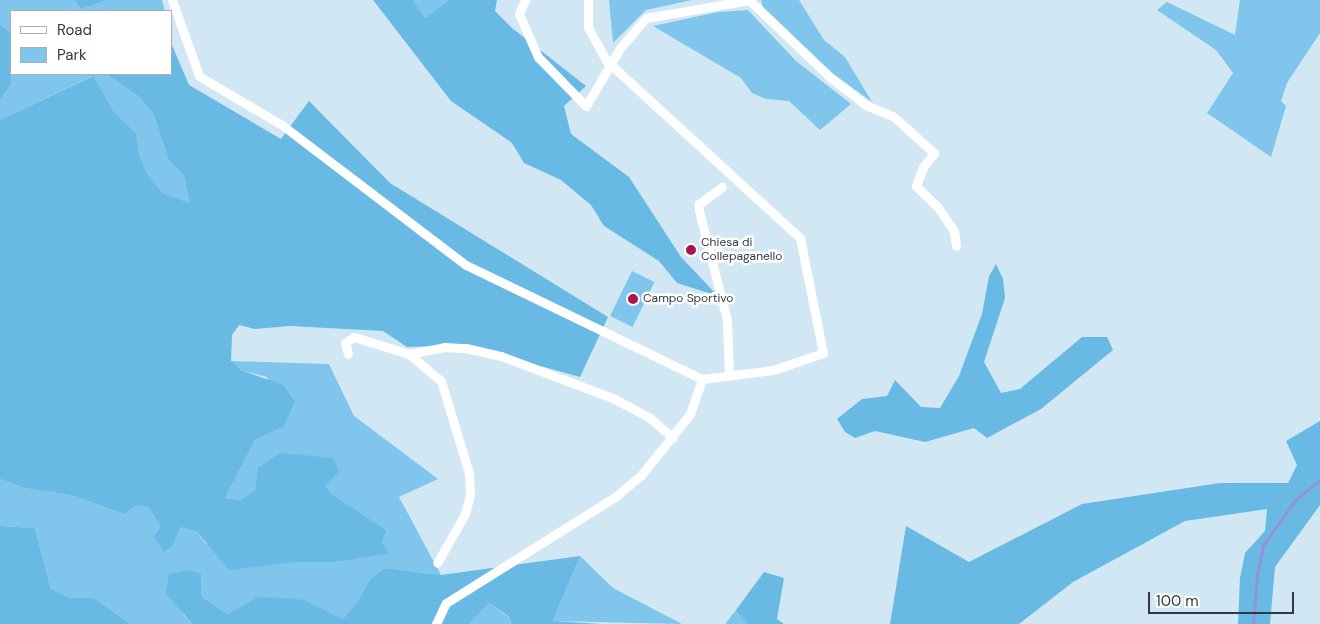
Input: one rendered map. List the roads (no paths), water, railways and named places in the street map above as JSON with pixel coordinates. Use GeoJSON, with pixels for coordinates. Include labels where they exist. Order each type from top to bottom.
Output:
{"type":"FeatureCollection","features":[{"type":"Feature","properties":{"kind":"street"},"geometry":{"type":"LineString","coordinates":[[172,0],[199,76],[282,125],[466,265],[702,378],[772,370],[823,353],[800,238],[611,64],[588,27],[588,0]]}},
{"type":"Feature","properties":{"kind":"street"},"geometry":{"type":"LineString","coordinates":[[525,0],[519,14],[538,57],[586,106],[620,48],[646,18],[748,0],[831,78],[866,104],[894,117],[934,153],[923,167],[916,186],[937,206],[954,231],[956,246]]}},
{"type":"Feature","properties":{"kind":"street"},"geometry":{"type":"LineString","coordinates":[[722,187],[699,204],[699,211],[727,320],[728,375]]}},
{"type":"Feature","properties":{"kind":"street"},"geometry":{"type":"LineString","coordinates":[[348,354],[345,343],[354,337],[409,354],[441,381],[469,473],[470,494],[465,514],[437,563]]}},
{"type":"Feature","properties":{"kind":"street"},"geometry":{"type":"LineString","coordinates":[[409,354],[458,347],[501,356],[613,398],[644,414],[673,438]]}},
{"type":"Feature","properties":{"kind":"street"},"geometry":{"type":"LineString","coordinates":[[436,624],[446,603],[615,497],[642,474],[673,438],[690,414],[702,378]]}},
{"type":"Feature","properties":{"kind":"waterway"},"geometry":{"type":"LineString","coordinates":[[1253,624],[1257,574],[1263,545],[1296,499],[1320,480]]}},
{"type":"Feature","properties":{"kind":"place","name":"Chiesa di Collepaganello"},"geometry":{"type":"Point","coordinates":[691,250]}},
{"type":"Feature","properties":{"kind":"place","name":"Campo Sportivo"},"geometry":{"type":"Point","coordinates":[633,299]}}]}
